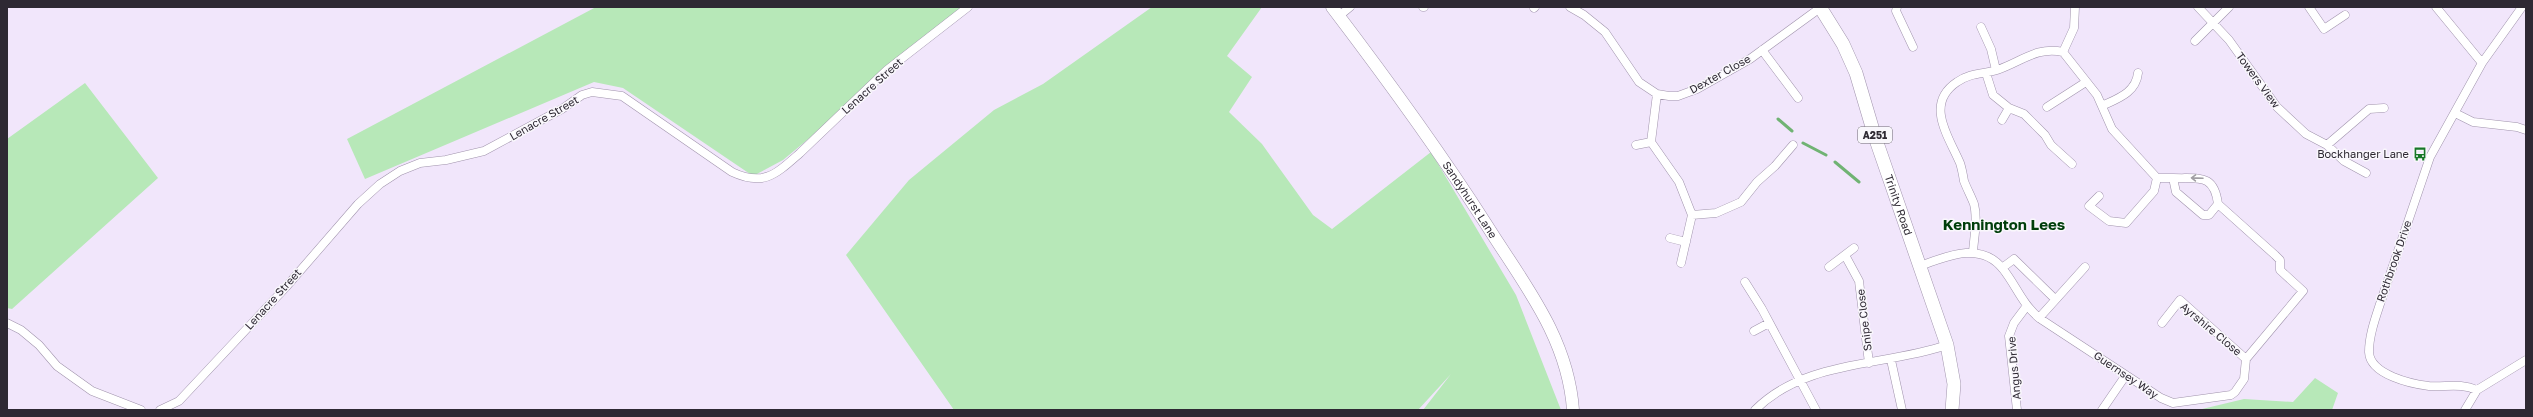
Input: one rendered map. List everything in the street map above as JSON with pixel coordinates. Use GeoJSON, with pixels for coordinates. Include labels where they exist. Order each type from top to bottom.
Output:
{"type":"FeatureCollection","features":[{"type":"Feature","properties":{"kind":"main road","name":"Trinity Road"},"geometry":{"type":"LineString","coordinates":[[1820,7],[1843,44],[1856,73],[1875,137],[1947,345],[1954,384],[1952,410]]}},
{"type":"Feature","properties":{"kind":"street","name":"Lenacre Street"},"geometry":{"type":"LineString","coordinates":[[160,410],[179,401],[286,287],[358,204],[380,184],[400,171],[420,163],[446,160],[484,151],[562,110],[582,95],[592,92],[622,96],[732,172],[747,179],[766,177],[785,166],[800,153],[887,70],[968,7]]}},
{"type":"Feature","properties":{"kind":"street"},"geometry":{"type":"LineString","coordinates":[[1336,11],[1350,7]]}},
{"type":"Feature","properties":{"kind":"street"},"geometry":{"type":"LineString","coordinates":[[1570,7],[1584,15],[1605,32],[1634,76],[1657,94],[1650,142],[1679,182],[1692,215],[1681,263]]}},
{"type":"Feature","properties":{"kind":"street","name":"Dexter Close"},"geometry":{"type":"LineString","coordinates":[[1657,94],[1678,96],[1685,94],[1762,50],[1820,7]]}},
{"type":"Feature","properties":{"kind":"street"},"geometry":{"type":"LineString","coordinates":[[1897,7],[1896,11],[1913,47]]}},
{"type":"Feature","properties":{"kind":"street"},"geometry":{"type":"LineString","coordinates":[[2063,52],[2074,28],[2075,7]]}},
{"type":"Feature","properties":{"kind":"street","name":"Towers View"},"geometry":{"type":"LineString","coordinates":[[2198,7],[2211,24],[2229,40],[2276,107],[2306,134],[2327,145],[2344,161],[2366,173]]}},
{"type":"Feature","properties":{"kind":"street"},"geometry":{"type":"LineString","coordinates":[[2196,41],[2229,7]]}},
{"type":"Feature","properties":{"kind":"street"},"geometry":{"type":"LineString","coordinates":[[2309,7],[2324,29],[2345,15]]}},
{"type":"Feature","properties":{"kind":"street"},"geometry":{"type":"LineString","coordinates":[[2436,7],[2482,62]]}},
{"type":"Feature","properties":{"kind":"street","name":"Rothbrook Drive"},"geometry":{"type":"LineString","coordinates":[[2477,390],[2464,385],[2429,386],[2402,381],[2387,375],[2375,363],[2369,353],[2373,326],[2430,157],[2456,113],[2482,62],[2522,7]]}},
{"type":"Feature","properties":{"kind":"street","name":"Sandyhurst Lane"},"geometry":{"type":"LineString","coordinates":[[1336,11],[1447,164],[1545,315],[1565,363],[1573,410]]}},
{"type":"Feature","properties":{"kind":"street"},"geometry":{"type":"LineString","coordinates":[[1981,27],[1991,49],[1996,70]]}},
{"type":"Feature","properties":{"kind":"street","name":"Dexter Close"},"geometry":{"type":"LineString","coordinates":[[1762,50],[1798,98]]}},
{"type":"Feature","properties":{"kind":"street"},"geometry":{"type":"LineString","coordinates":[[1920,266],[1956,254],[1973,252],[1976,218],[1974,204],[1964,181],[1961,165],[1941,124],[1940,106],[1947,91],[1957,82],[1971,75],[1986,73],[2016,64],[2044,50],[2063,52],[2104,105],[2109,122],[2116,134],[2157,178],[2173,178],[2206,179],[2217,190],[2218,204],[2209,215],[2203,215],[2176,192],[2173,178]]}},
{"type":"Feature","properties":{"kind":"street"},"geometry":{"type":"LineString","coordinates":[[1986,73],[1993,95],[2009,108],[2024,114],[2045,135],[2051,145],[2072,164]]}},
{"type":"Feature","properties":{"kind":"street"},"geometry":{"type":"LineString","coordinates":[[2104,105],[2127,94],[2137,82],[2138,73]]}},
{"type":"Feature","properties":{"kind":"street"},"geometry":{"type":"LineString","coordinates":[[2047,107],[2086,82]]}},
{"type":"Feature","properties":{"kind":"street"},"geometry":{"type":"LineString","coordinates":[[2002,120],[2009,108]]}},
{"type":"Feature","properties":{"kind":"street"},"geometry":{"type":"LineString","coordinates":[[2327,145],[2369,110],[2384,108]]}},
{"type":"Feature","properties":{"kind":"street"},"geometry":{"type":"LineString","coordinates":[[2456,113],[2472,122],[2518,126],[2526,130]]}},
{"type":"Feature","properties":{"kind":"street"},"geometry":{"type":"LineString","coordinates":[[1636,145],[1650,142]]}},
{"type":"Feature","properties":{"kind":"street"},"geometry":{"type":"LineString","coordinates":[[1692,215],[1716,213],[1741,202],[1757,182],[1776,166],[1793,145]]}},
{"type":"Feature","properties":{"kind":"street"},"geometry":{"type":"LineString","coordinates":[[2099,196],[2089,206],[2109,221],[2126,223],[2154,191],[2157,178]]}},
{"type":"Feature","properties":{"kind":"street"},"geometry":{"type":"LineString","coordinates":[[2218,204],[2280,260],[2280,270],[2303,291],[2246,359]]}},
{"type":"Feature","properties":{"kind":"street"},"geometry":{"type":"LineString","coordinates":[[1670,238],[1686,242]]}},
{"type":"Feature","properties":{"kind":"street"},"geometry":{"type":"LineString","coordinates":[[1829,267],[1846,257],[1854,248]]}},
{"type":"Feature","properties":{"kind":"street","name":"Guernsey Way"},"geometry":{"type":"LineString","coordinates":[[1973,252],[1986,256],[2002,268],[2026,307],[2039,318],[2167,401],[2197,400],[2231,395],[2235,392],[2244,379],[2246,359]]}},
{"type":"Feature","properties":{"kind":"street","name":"Snipe Close"},"geometry":{"type":"LineString","coordinates":[[1846,257],[1859,281],[1869,363]]}},
{"type":"Feature","properties":{"kind":"street"},"geometry":{"type":"LineString","coordinates":[[2002,268],[2014,259],[2055,299]]}},
{"type":"Feature","properties":{"kind":"street"},"geometry":{"type":"LineString","coordinates":[[2039,318],[2085,267]]}},
{"type":"Feature","properties":{"kind":"street"},"geometry":{"type":"LineString","coordinates":[[1744,282],[1769,323],[1816,410]]}},
{"type":"Feature","properties":{"kind":"street","name":"Ayrshire Close"},"geometry":{"type":"LineString","coordinates":[[2162,323],[2180,300],[2246,359]]}},
{"type":"Feature","properties":{"kind":"street","name":"Angus Drive"},"geometry":{"type":"LineString","coordinates":[[2018,410],[2009,336],[2014,323],[2026,307]]}},
{"type":"Feature","properties":{"kind":"street"},"geometry":{"type":"LineString","coordinates":[[7,323],[21,330],[39,345],[57,366],[92,391],[141,410]]}},
{"type":"Feature","properties":{"kind":"street"},"geometry":{"type":"LineString","coordinates":[[1754,331],[1769,323]]}},
{"type":"Feature","properties":{"kind":"street"},"geometry":{"type":"LineString","coordinates":[[1755,410],[1772,396],[1800,380],[1831,370],[1919,354],[1947,345]]}},
{"type":"Feature","properties":{"kind":"street"},"geometry":{"type":"LineString","coordinates":[[1891,360],[1902,410]]}},
{"type":"Feature","properties":{"kind":"street"},"geometry":{"type":"LineString","coordinates":[[2465,410],[2477,390],[2526,360]]}},
{"type":"Feature","properties":{"kind":"street"},"geometry":{"type":"LineString","coordinates":[[2102,410],[2126,375]]}},
{"type":"Feature","properties":{"kind":"green space"},"geometry":{"type":"Polygon","coordinates":[[[596,7],[968,7],[783,160],[753,176],[623,88],[594,82],[365,179],[347,139],[596,7]]]}},
{"type":"Feature","properties":{"kind":"green space"},"geometry":{"type":"Polygon","coordinates":[[[1152,7],[1262,7],[1227,56],[1252,77],[1229,112],[1262,144],[1313,215],[1332,229],[1431,152],[1516,295],[1561,410],[1423,410],[1451,374],[1418,410],[954,410],[846,255],[909,180],[994,110],[1043,84],[1152,7]]]}},
{"type":"Feature","properties":{"kind":"green space"},"geometry":{"type":"Polygon","coordinates":[[[85,83],[158,178],[12,309],[7,308],[7,139],[85,83]]]}},
{"type":"Feature","properties":{"kind":"green space"},"geometry":{"type":"Polygon","coordinates":[[[2315,378],[2338,393],[2332,410],[2198,410],[2244,399],[2293,402],[2315,378]]]}},
{"type":"Feature","properties":{"kind":"waterway"},"geometry":{"type":"LineString","coordinates":[[1778,119],[1792,131]]}},
{"type":"Feature","properties":{"kind":"waterway"},"geometry":{"type":"LineString","coordinates":[[1803,143],[1826,155]]}},
{"type":"Feature","properties":{"kind":"waterway"},"geometry":{"type":"LineString","coordinates":[[1835,162],[1859,182]]}},
{"type":"Feature","properties":{"kind":"place","name":"Bockhanger Lane"},"geometry":{"type":"Point","coordinates":[2420,154]}},
{"type":"Feature","properties":{"kind":"district","name":"Kennington Lees"},"geometry":{"type":"Point","coordinates":[2004,225]}}]}
